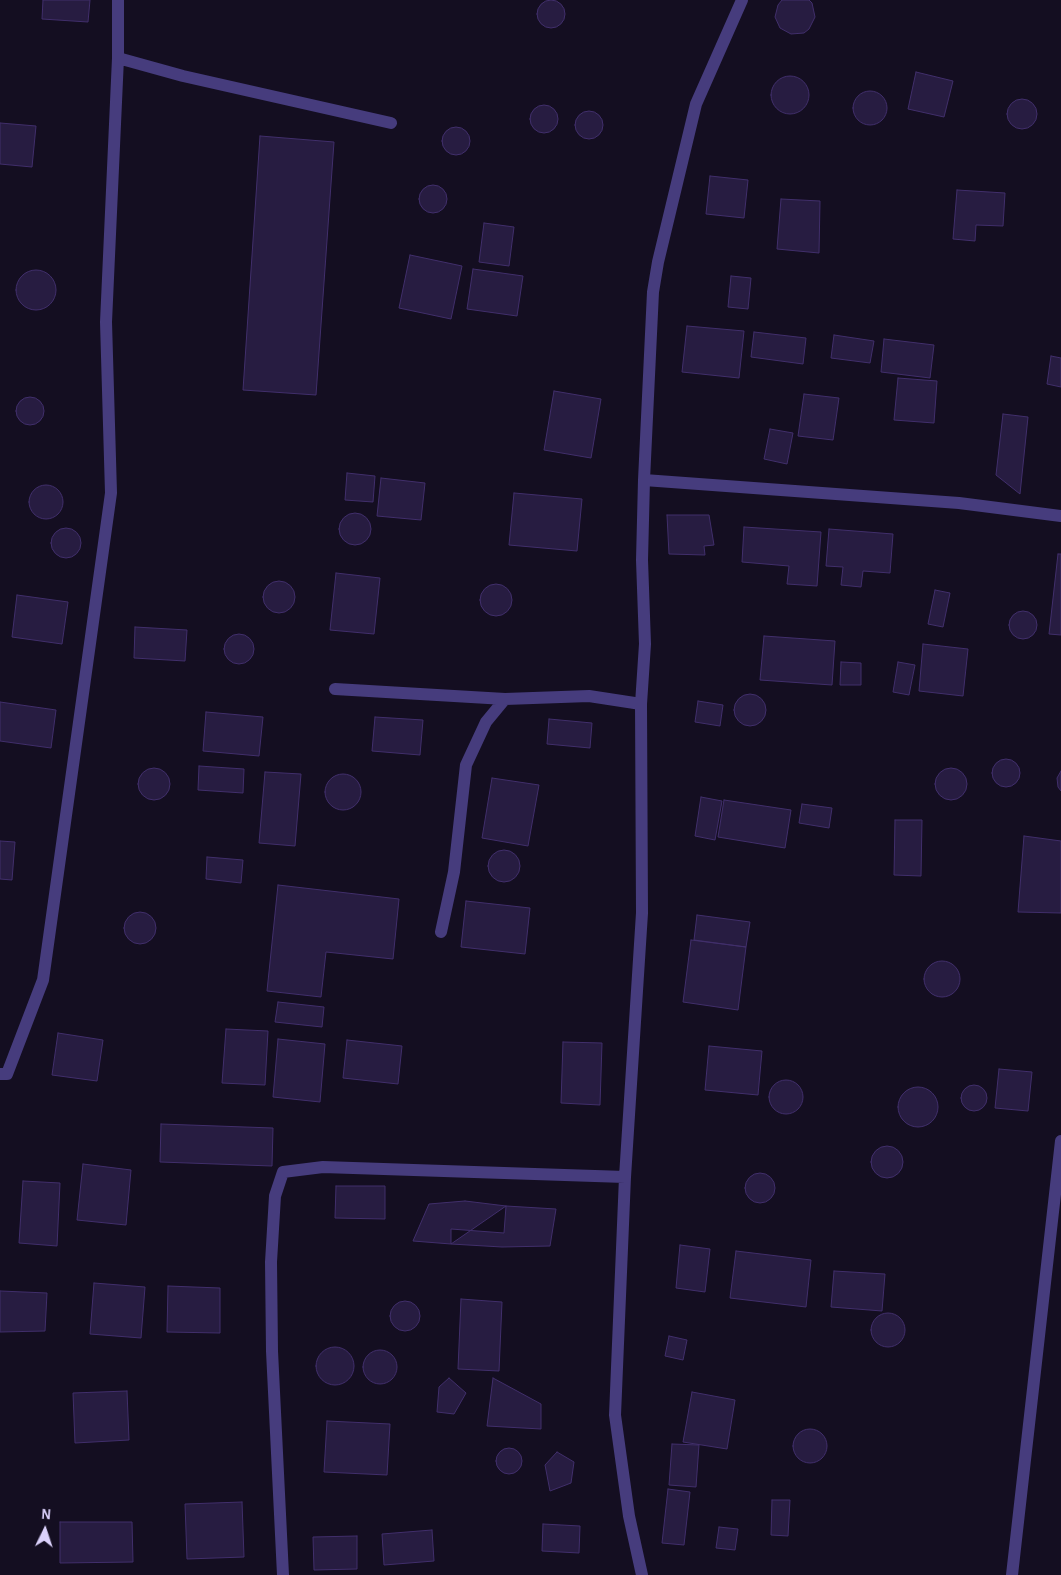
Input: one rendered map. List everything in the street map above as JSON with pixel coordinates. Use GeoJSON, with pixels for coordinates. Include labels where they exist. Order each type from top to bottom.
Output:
{"type":"FeatureCollection","features":[{"type":"Feature","properties":{"kind":"street"},"geometry":{"type":"LineString","coordinates":[[0,1074],[7,1074],[43,980],[111,493],[106,322],[118,58],[118,0]]}},
{"type":"Feature","properties":{"kind":"street"},"geometry":{"type":"LineString","coordinates":[[642,1575],[629,1516],[616,1414],[625,1177],[642,913],[641,704],[645,644],[644,480],[653,292],[658,262],[696,104],[742,0]]}},
{"type":"Feature","properties":{"kind":"street"},"geometry":{"type":"LineString","coordinates":[[118,58],[183,76],[391,123]]}},
{"type":"Feature","properties":{"kind":"street"},"geometry":{"type":"LineString","coordinates":[[644,480],[959,503],[1061,516]]}},
{"type":"Feature","properties":{"kind":"street"},"geometry":{"type":"LineString","coordinates":[[335,689],[505,699],[589,696],[641,704]]}},
{"type":"Feature","properties":{"kind":"street"},"geometry":{"type":"LineString","coordinates":[[442,932],[454,872],[466,765],[486,722],[505,699]]}},
{"type":"Feature","properties":{"kind":"street"},"geometry":{"type":"LineString","coordinates":[[1012,1575],[1061,1142]]}},
{"type":"Feature","properties":{"kind":"street"},"geometry":{"type":"LineString","coordinates":[[284,1575],[272,1350],[271,1272],[275,1196],[283,1172],[323,1167],[625,1177]]}},
{"type":"Feature","properties":{"kind":"building"},"geometry":{"type":"Polygon","coordinates":[[[43,0],[90,0],[88,22],[42,19],[43,0]]]}},
{"type":"Feature","properties":{"kind":"building"},"geometry":{"type":"Polygon","coordinates":[[[551,0],[561,4],[565,14],[561,24],[551,28],[541,24],[537,14],[541,4],[551,0]]]}},
{"type":"Feature","properties":{"kind":"building"},"geometry":{"type":"Polygon","coordinates":[[[782,0],[809,0],[812,3],[815,17],[809,29],[804,33],[791,34],[780,28],[775,17],[778,5],[782,0]]]}},
{"type":"Feature","properties":{"kind":"building"},"geometry":{"type":"Polygon","coordinates":[[[916,72],[953,81],[944,117],[908,109],[916,72]]]}},
{"type":"Feature","properties":{"kind":"building"},"geometry":{"type":"Polygon","coordinates":[[[790,76],[804,81],[809,95],[804,109],[790,114],[776,109],[771,95],[776,81],[790,76]]]}},
{"type":"Feature","properties":{"kind":"building"},"geometry":{"type":"Polygon","coordinates":[[[870,91],[877,92],[882,96],[886,101],[886,115],[882,120],[877,124],[870,125],[863,124],[858,120],[854,115],[853,108],[854,101],[858,96],[863,92],[870,91]]]}},
{"type":"Feature","properties":{"kind":"building"},"geometry":{"type":"Polygon","coordinates":[[[1022,99],[1033,103],[1037,114],[1033,125],[1022,129],[1011,125],[1007,114],[1011,103],[1022,99]]]}},
{"type":"Feature","properties":{"kind":"building"},"geometry":{"type":"Polygon","coordinates":[[[544,105],[554,109],[558,119],[554,129],[544,133],[534,129],[530,119],[534,109],[544,105]]]}},
{"type":"Feature","properties":{"kind":"building"},"geometry":{"type":"Polygon","coordinates":[[[589,111],[599,115],[603,125],[599,135],[589,139],[579,135],[575,125],[579,115],[589,111]]]}},
{"type":"Feature","properties":{"kind":"building"},"geometry":{"type":"Polygon","coordinates":[[[0,123],[36,126],[32,167],[0,164],[0,123]]]}},
{"type":"Feature","properties":{"kind":"building"},"geometry":{"type":"Polygon","coordinates":[[[456,127],[466,131],[470,141],[466,151],[456,155],[446,151],[442,141],[446,131],[456,127]]]}},
{"type":"Feature","properties":{"kind":"building"},"geometry":{"type":"Polygon","coordinates":[[[260,136],[334,142],[316,395],[243,390],[260,136]]]}},
{"type":"Feature","properties":{"kind":"building"},"geometry":{"type":"Polygon","coordinates":[[[710,176],[748,180],[744,218],[706,214],[710,176]]]}},
{"type":"Feature","properties":{"kind":"building"},"geometry":{"type":"Polygon","coordinates":[[[433,185],[443,189],[447,199],[443,209],[433,213],[423,209],[419,199],[423,189],[433,185]]]}},
{"type":"Feature","properties":{"kind":"building"},"geometry":{"type":"Polygon","coordinates":[[[957,190],[1005,193],[1003,226],[976,225],[975,241],[953,239],[957,190]]]}},
{"type":"Feature","properties":{"kind":"building"},"geometry":{"type":"Polygon","coordinates":[[[781,199],[820,201],[819,253],[777,249],[781,199]]]}},
{"type":"Feature","properties":{"kind":"building"},"geometry":{"type":"Polygon","coordinates":[[[484,223],[514,227],[509,266],[479,262],[484,223]]]}},
{"type":"Feature","properties":{"kind":"building"},"geometry":{"type":"Polygon","coordinates":[[[410,255],[462,266],[451,319],[399,308],[410,255]]]}},
{"type":"Feature","properties":{"kind":"building"},"geometry":{"type":"Polygon","coordinates":[[[473,269],[523,276],[517,316],[467,309],[473,269]]]}},
{"type":"Feature","properties":{"kind":"building"},"geometry":{"type":"Polygon","coordinates":[[[32,270],[40,270],[47,273],[53,279],[56,290],[53,301],[47,307],[40,310],[32,310],[25,307],[19,301],[16,294],[16,286],[19,279],[25,273],[32,270]]]}},
{"type":"Feature","properties":{"kind":"building"},"geometry":{"type":"Polygon","coordinates":[[[731,276],[751,278],[748,309],[728,307],[731,276]]]}},
{"type":"Feature","properties":{"kind":"building"},"geometry":{"type":"Polygon","coordinates":[[[687,326],[744,331],[739,378],[682,372],[687,326]]]}},
{"type":"Feature","properties":{"kind":"building"},"geometry":{"type":"Polygon","coordinates":[[[754,332],[806,338],[803,364],[751,357],[754,332]]]}},
{"type":"Feature","properties":{"kind":"building"},"geometry":{"type":"Polygon","coordinates":[[[834,335],[874,341],[870,363],[831,358],[834,335]]]}},
{"type":"Feature","properties":{"kind":"building"},"geometry":{"type":"Polygon","coordinates":[[[884,339],[934,345],[930,378],[881,372],[884,339]]]}},
{"type":"Feature","properties":{"kind":"building"},"geometry":{"type":"Polygon","coordinates":[[[1051,356],[1061,358],[1061,387],[1047,384],[1051,356]]]}},
{"type":"Feature","properties":{"kind":"building"},"geometry":{"type":"Polygon","coordinates":[[[898,378],[937,381],[934,423],[894,420],[898,378]]]}},
{"type":"Feature","properties":{"kind":"building"},"geometry":{"type":"Polygon","coordinates":[[[554,391],[601,399],[591,458],[544,450],[554,391]]]}},
{"type":"Feature","properties":{"kind":"building"},"geometry":{"type":"Polygon","coordinates":[[[804,394],[839,398],[833,440],[798,436],[804,394]]]}},
{"type":"Feature","properties":{"kind":"building"},"geometry":{"type":"Polygon","coordinates":[[[30,397],[40,401],[44,411],[40,421],[30,425],[20,421],[16,411],[20,401],[30,397]]]}},
{"type":"Feature","properties":{"kind":"building"},"geometry":{"type":"Polygon","coordinates":[[[1003,414],[1028,417],[1020,494],[996,475],[1003,414]]]}},
{"type":"Feature","properties":{"kind":"building"},"geometry":{"type":"Polygon","coordinates":[[[770,429],[793,433],[787,464],[764,459],[770,429]]]}},
{"type":"Feature","properties":{"kind":"building"},"geometry":{"type":"Polygon","coordinates":[[[347,473],[375,476],[373,502],[345,500],[347,473]]]}},
{"type":"Feature","properties":{"kind":"building"},"geometry":{"type":"Polygon","coordinates":[[[381,478],[425,483],[421,520],[377,516],[381,478]]]}},
{"type":"Feature","properties":{"kind":"building"},"geometry":{"type":"Polygon","coordinates":[[[46,485],[53,486],[58,490],[62,495],[62,509],[58,514],[53,518],[46,519],[39,518],[34,514],[30,509],[29,502],[30,495],[34,490],[39,486],[46,485]]]}},
{"type":"Feature","properties":{"kind":"building"},"geometry":{"type":"Polygon","coordinates":[[[514,493],[582,499],[577,551],[509,545],[514,493]]]}},
{"type":"Feature","properties":{"kind":"building"},"geometry":{"type":"Polygon","coordinates":[[[355,513],[361,514],[366,518],[370,523],[370,535],[366,540],[361,544],[355,545],[349,544],[344,540],[340,535],[339,529],[340,523],[344,518],[349,514],[355,513]]]}},
{"type":"Feature","properties":{"kind":"building"},"geometry":{"type":"Polygon","coordinates":[[[667,515],[709,515],[714,545],[704,546],[705,555],[669,554],[667,515]]]}},
{"type":"Feature","properties":{"kind":"building"},"geometry":{"type":"Polygon","coordinates":[[[744,527],[821,532],[817,586],[787,584],[789,566],[742,562],[744,527]]]}},
{"type":"Feature","properties":{"kind":"building"},"geometry":{"type":"Polygon","coordinates":[[[66,528],[77,532],[81,543],[77,554],[66,558],[55,554],[51,543],[55,532],[66,528]]]}},
{"type":"Feature","properties":{"kind":"building"},"geometry":{"type":"Polygon","coordinates":[[[829,529],[893,534],[890,573],[863,571],[861,587],[841,585],[843,567],[826,566],[829,529]]]}},
{"type":"Feature","properties":{"kind":"building"},"geometry":{"type":"Polygon","coordinates":[[[1058,554],[1061,554],[1061,635],[1049,634],[1058,554]]]}},
{"type":"Feature","properties":{"kind":"building"},"geometry":{"type":"Polygon","coordinates":[[[336,573],[380,578],[374,634],[330,630],[336,573]]]}},
{"type":"Feature","properties":{"kind":"building"},"geometry":{"type":"Polygon","coordinates":[[[279,581],[285,582],[290,586],[294,591],[294,603],[290,608],[285,612],[279,613],[273,612],[268,608],[264,603],[263,597],[264,591],[268,586],[273,582],[279,581]]]}},
{"type":"Feature","properties":{"kind":"building"},"geometry":{"type":"Polygon","coordinates":[[[496,584],[502,585],[507,589],[511,594],[511,606],[507,611],[502,615],[496,616],[490,615],[485,611],[481,606],[480,600],[481,594],[485,589],[490,585],[496,584]]]}},
{"type":"Feature","properties":{"kind":"building"},"geometry":{"type":"Polygon","coordinates":[[[935,590],[950,593],[943,627],[928,624],[935,590]]]}},
{"type":"Feature","properties":{"kind":"building"},"geometry":{"type":"Polygon","coordinates":[[[17,595],[68,602],[62,644],[12,637],[17,595]]]}},
{"type":"Feature","properties":{"kind":"building"},"geometry":{"type":"Polygon","coordinates":[[[1023,611],[1033,615],[1037,625],[1033,635],[1023,639],[1013,635],[1009,625],[1013,615],[1023,611]]]}},
{"type":"Feature","properties":{"kind":"building"},"geometry":{"type":"Polygon","coordinates":[[[135,627],[187,630],[185,661],[134,658],[135,627]]]}},
{"type":"Feature","properties":{"kind":"building"},"geometry":{"type":"Polygon","coordinates":[[[239,634],[245,635],[253,643],[253,655],[245,663],[239,664],[233,663],[225,655],[224,649],[225,643],[233,635],[239,634]]]}},
{"type":"Feature","properties":{"kind":"building"},"geometry":{"type":"Polygon","coordinates":[[[764,636],[835,641],[832,685],[760,680],[764,636]]]}},
{"type":"Feature","properties":{"kind":"building"},"geometry":{"type":"Polygon","coordinates":[[[923,644],[968,649],[963,696],[919,691],[923,644]]]}},
{"type":"Feature","properties":{"kind":"building"},"geometry":{"type":"Polygon","coordinates":[[[841,662],[861,663],[861,685],[840,685],[841,662]]]}},
{"type":"Feature","properties":{"kind":"building"},"geometry":{"type":"Polygon","coordinates":[[[898,662],[915,665],[909,695],[893,692],[898,662]]]}},
{"type":"Feature","properties":{"kind":"building"},"geometry":{"type":"Polygon","coordinates":[[[750,694],[756,695],[761,699],[765,704],[765,716],[761,721],[756,725],[750,726],[744,725],[739,721],[735,716],[734,710],[735,704],[739,699],[744,695],[750,694]]]}},
{"type":"Feature","properties":{"kind":"building"},"geometry":{"type":"Polygon","coordinates":[[[698,701],[723,705],[720,726],[695,722],[698,701]]]}},
{"type":"Feature","properties":{"kind":"building"},"geometry":{"type":"Polygon","coordinates":[[[0,702],[56,710],[51,748],[0,741],[0,702]]]}},
{"type":"Feature","properties":{"kind":"building"},"geometry":{"type":"Polygon","coordinates":[[[206,712],[263,717],[259,756],[203,751],[206,712]]]}},
{"type":"Feature","properties":{"kind":"building"},"geometry":{"type":"Polygon","coordinates":[[[375,717],[423,720],[420,755],[372,751],[375,717]]]}},
{"type":"Feature","properties":{"kind":"building"},"geometry":{"type":"Polygon","coordinates":[[[549,719],[592,723],[590,748],[547,744],[549,719]]]}},
{"type":"Feature","properties":{"kind":"building"},"geometry":{"type":"Polygon","coordinates":[[[1006,759],[1016,763],[1020,773],[1016,783],[1006,787],[996,783],[992,773],[996,763],[1006,759]]]}},
{"type":"Feature","properties":{"kind":"building"},"geometry":{"type":"Polygon","coordinates":[[[199,766],[244,769],[243,793],[198,790],[199,766]]]}},
{"type":"Feature","properties":{"kind":"building"},"geometry":{"type":"Polygon","coordinates":[[[154,768],[165,773],[170,784],[165,795],[154,800],[143,795],[138,784],[143,773],[154,768]]]}},
{"type":"Feature","properties":{"kind":"building"},"geometry":{"type":"Polygon","coordinates":[[[951,768],[957,769],[962,773],[966,778],[966,790],[962,795],[957,799],[951,800],[945,799],[940,795],[936,790],[935,784],[936,778],[940,773],[945,769],[951,768]]]}},
{"type":"Feature","properties":{"kind":"building"},"geometry":{"type":"Polygon","coordinates":[[[1061,771],[1061,791],[1058,787],[1057,778],[1061,771]]]}},
{"type":"Feature","properties":{"kind":"building"},"geometry":{"type":"Polygon","coordinates":[[[265,772],[301,774],[295,846],[259,843],[265,772]]]}},
{"type":"Feature","properties":{"kind":"building"},"geometry":{"type":"Polygon","coordinates":[[[343,774],[355,780],[361,792],[355,804],[343,810],[331,804],[325,792],[331,780],[343,774]]]}},
{"type":"Feature","properties":{"kind":"building"},"geometry":{"type":"Polygon","coordinates":[[[492,778],[539,785],[528,846],[482,838],[492,778]]]}},
{"type":"Feature","properties":{"kind":"building"},"geometry":{"type":"Polygon","coordinates":[[[701,797],[722,801],[715,840],[695,836],[701,797]]]}},
{"type":"Feature","properties":{"kind":"building"},"geometry":{"type":"Polygon","coordinates":[[[724,800],[791,810],[785,848],[718,837],[724,800]]]}},
{"type":"Feature","properties":{"kind":"building"},"geometry":{"type":"Polygon","coordinates":[[[802,804],[832,808],[829,828],[799,823],[802,804]]]}},
{"type":"Feature","properties":{"kind":"building"},"geometry":{"type":"Polygon","coordinates":[[[895,820],[922,820],[921,876],[894,875],[895,820]]]}},
{"type":"Feature","properties":{"kind":"building"},"geometry":{"type":"Polygon","coordinates":[[[1024,836],[1061,841],[1061,913],[1018,912],[1024,836]]]}},
{"type":"Feature","properties":{"kind":"building"},"geometry":{"type":"Polygon","coordinates":[[[0,841],[15,842],[12,880],[0,879],[0,841]]]}},
{"type":"Feature","properties":{"kind":"building"},"geometry":{"type":"Polygon","coordinates":[[[504,850],[515,855],[520,866],[515,877],[504,882],[493,877],[488,866],[493,855],[504,850]]]}},
{"type":"Feature","properties":{"kind":"building"},"geometry":{"type":"Polygon","coordinates":[[[207,857],[243,860],[241,883],[206,879],[207,857]]]}},
{"type":"Feature","properties":{"kind":"building"},"geometry":{"type":"Polygon","coordinates":[[[278,885],[399,899],[393,959],[326,952],[321,997],[267,991],[278,885]]]}},
{"type":"Feature","properties":{"kind":"building"},"geometry":{"type":"Polygon","coordinates":[[[466,901],[530,908],[525,954],[461,947],[466,901]]]}},
{"type":"Feature","properties":{"kind":"building"},"geometry":{"type":"Polygon","coordinates":[[[140,912],[146,913],[151,917],[155,922],[155,934],[151,939],[146,943],[140,944],[134,943],[129,939],[125,934],[124,928],[125,922],[129,917],[134,913],[140,912]]]}},
{"type":"Feature","properties":{"kind":"building"},"geometry":{"type":"Polygon","coordinates":[[[697,915],[750,922],[746,947],[694,940],[697,915]]]}},
{"type":"Feature","properties":{"kind":"building"},"geometry":{"type":"Polygon","coordinates":[[[691,940],[746,947],[738,1010],[683,1002],[691,940]]]}},
{"type":"Feature","properties":{"kind":"building"},"geometry":{"type":"Polygon","coordinates":[[[942,961],[949,962],[955,966],[959,972],[959,986],[955,992],[949,996],[942,997],[935,996],[929,992],[925,986],[924,979],[925,972],[929,966],[935,962],[942,961]]]}},
{"type":"Feature","properties":{"kind":"building"},"geometry":{"type":"Polygon","coordinates":[[[278,1002],[324,1007],[322,1027],[275,1022],[278,1002]]]}},
{"type":"Feature","properties":{"kind":"building"},"geometry":{"type":"Polygon","coordinates":[[[226,1029],[268,1031],[265,1085],[222,1083],[226,1029]]]}},
{"type":"Feature","properties":{"kind":"building"},"geometry":{"type":"Polygon","coordinates":[[[58,1033],[103,1040],[97,1081],[52,1075],[58,1033]]]}},
{"type":"Feature","properties":{"kind":"building"},"geometry":{"type":"Polygon","coordinates":[[[278,1039],[325,1044],[320,1102],[273,1097],[278,1039]]]}},
{"type":"Feature","properties":{"kind":"building"},"geometry":{"type":"Polygon","coordinates":[[[347,1040],[402,1046],[398,1084],[343,1078],[347,1040]]]}},
{"type":"Feature","properties":{"kind":"building"},"geometry":{"type":"Polygon","coordinates":[[[563,1042],[602,1043],[600,1105],[561,1103],[563,1042]]]}},
{"type":"Feature","properties":{"kind":"building"},"geometry":{"type":"Polygon","coordinates":[[[709,1046],[762,1051],[758,1095],[705,1090],[709,1046]]]}},
{"type":"Feature","properties":{"kind":"building"},"geometry":{"type":"Polygon","coordinates":[[[999,1069],[1032,1072],[1028,1111],[995,1108],[999,1069]]]}},
{"type":"Feature","properties":{"kind":"building"},"geometry":{"type":"Polygon","coordinates":[[[786,1080],[798,1085],[803,1097],[798,1109],[786,1114],[774,1109],[769,1097],[774,1085],[786,1080]]]}},
{"type":"Feature","properties":{"kind":"building"},"geometry":{"type":"Polygon","coordinates":[[[974,1085],[983,1089],[987,1098],[983,1107],[974,1111],[965,1107],[961,1098],[965,1089],[974,1085]]]}},
{"type":"Feature","properties":{"kind":"building"},"geometry":{"type":"Polygon","coordinates":[[[922,1087],[929,1090],[935,1096],[938,1107],[937,1115],[929,1124],[922,1127],[914,1127],[907,1124],[899,1115],[898,1103],[901,1096],[910,1088],[922,1087]]]}},
{"type":"Feature","properties":{"kind":"building"},"geometry":{"type":"Polygon","coordinates":[[[161,1124],[273,1128],[272,1166],[160,1162],[161,1124]]]}},
{"type":"Feature","properties":{"kind":"building"},"geometry":{"type":"Polygon","coordinates":[[[887,1146],[893,1147],[898,1151],[902,1156],[902,1168],[898,1173],[893,1177],[887,1178],[881,1177],[876,1173],[872,1168],[871,1162],[872,1156],[876,1151],[881,1147],[887,1146]]]}},
{"type":"Feature","properties":{"kind":"building"},"geometry":{"type":"Polygon","coordinates":[[[83,1164],[131,1170],[126,1225],[77,1220],[83,1164]]]}},
{"type":"Feature","properties":{"kind":"building"},"geometry":{"type":"Polygon","coordinates":[[[760,1173],[766,1174],[774,1182],[774,1194],[766,1202],[760,1203],[754,1202],[746,1194],[745,1188],[746,1182],[754,1174],[760,1173]]]}},
{"type":"Feature","properties":{"kind":"building"},"geometry":{"type":"Polygon","coordinates":[[[23,1181],[60,1183],[57,1246],[19,1243],[23,1181]]]}},
{"type":"Feature","properties":{"kind":"building"},"geometry":{"type":"Polygon","coordinates":[[[336,1186],[385,1186],[385,1219],[335,1218],[336,1186]]]}},
{"type":"Feature","properties":{"kind":"building"},"geometry":{"type":"Polygon","coordinates":[[[465,1201],[506,1206],[504,1233],[451,1229],[451,1244],[413,1241],[429,1204],[465,1201]]]}},
{"type":"Feature","properties":{"kind":"building"},"geometry":{"type":"Polygon","coordinates":[[[506,1206],[556,1209],[550,1246],[502,1247],[451,1244],[506,1206]]]}},
{"type":"Feature","properties":{"kind":"building"},"geometry":{"type":"Polygon","coordinates":[[[680,1245],[710,1249],[705,1292],[676,1288],[680,1245]]]}},
{"type":"Feature","properties":{"kind":"building"},"geometry":{"type":"Polygon","coordinates":[[[736,1251],[811,1260],[806,1307],[730,1298],[736,1251]]]}},
{"type":"Feature","properties":{"kind":"building"},"geometry":{"type":"Polygon","coordinates":[[[834,1271],[885,1274],[882,1311],[831,1307],[834,1271]]]}},
{"type":"Feature","properties":{"kind":"building"},"geometry":{"type":"Polygon","coordinates":[[[94,1283],[145,1287],[141,1338],[90,1334],[94,1283]]]}},
{"type":"Feature","properties":{"kind":"building"},"geometry":{"type":"Polygon","coordinates":[[[168,1286],[220,1288],[220,1333],[167,1332],[168,1286]]]}},
{"type":"Feature","properties":{"kind":"building"},"geometry":{"type":"Polygon","coordinates":[[[0,1291],[47,1293],[45,1331],[0,1332],[0,1291]]]}},
{"type":"Feature","properties":{"kind":"building"},"geometry":{"type":"Polygon","coordinates":[[[461,1299],[502,1302],[499,1371],[458,1369],[461,1299]]]}},
{"type":"Feature","properties":{"kind":"building"},"geometry":{"type":"Polygon","coordinates":[[[405,1301],[416,1305],[420,1316],[416,1327],[405,1331],[394,1327],[390,1316],[394,1305],[405,1301]]]}},
{"type":"Feature","properties":{"kind":"building"},"geometry":{"type":"Polygon","coordinates":[[[888,1313],[900,1318],[905,1330],[900,1342],[888,1347],[876,1342],[871,1330],[876,1318],[888,1313]]]}},
{"type":"Feature","properties":{"kind":"building"},"geometry":{"type":"Polygon","coordinates":[[[669,1336],[687,1340],[683,1360],[665,1356],[669,1336]]]}},
{"type":"Feature","properties":{"kind":"building"},"geometry":{"type":"Polygon","coordinates":[[[335,1347],[348,1353],[354,1366],[348,1379],[335,1385],[322,1379],[316,1366],[322,1353],[335,1347]]]}},
{"type":"Feature","properties":{"kind":"building"},"geometry":{"type":"Polygon","coordinates":[[[380,1350],[387,1351],[392,1355],[396,1360],[396,1374],[392,1379],[387,1383],[380,1384],[373,1383],[368,1379],[364,1374],[363,1367],[364,1360],[368,1355],[373,1351],[380,1350]]]}},
{"type":"Feature","properties":{"kind":"building"},"geometry":{"type":"Polygon","coordinates":[[[449,1378],[466,1393],[454,1414],[437,1412],[439,1387],[449,1378]]]}},
{"type":"Feature","properties":{"kind":"building"},"geometry":{"type":"Polygon","coordinates":[[[493,1378],[541,1404],[541,1429],[487,1426],[493,1378]]]}},
{"type":"Feature","properties":{"kind":"building"},"geometry":{"type":"Polygon","coordinates":[[[127,1391],[129,1440],[75,1443],[73,1393],[127,1391]]]}},
{"type":"Feature","properties":{"kind":"building"},"geometry":{"type":"Polygon","coordinates":[[[692,1392],[735,1400],[727,1449],[683,1442],[692,1392]]]}},
{"type":"Feature","properties":{"kind":"building"},"geometry":{"type":"Polygon","coordinates":[[[327,1421],[390,1424],[387,1475],[324,1472],[327,1421]]]}},
{"type":"Feature","properties":{"kind":"building"},"geometry":{"type":"Polygon","coordinates":[[[810,1429],[822,1434],[827,1446],[822,1458],[810,1463],[798,1458],[793,1446],[798,1434],[810,1429]]]}},
{"type":"Feature","properties":{"kind":"building"},"geometry":{"type":"Polygon","coordinates":[[[672,1444],[699,1445],[696,1487],[669,1485],[672,1444]]]}},
{"type":"Feature","properties":{"kind":"building"},"geometry":{"type":"Polygon","coordinates":[[[509,1448],[518,1452],[522,1461],[518,1470],[509,1474],[500,1470],[496,1461],[500,1452],[509,1448]]]}},
{"type":"Feature","properties":{"kind":"building"},"geometry":{"type":"Polygon","coordinates":[[[557,1452],[574,1462],[571,1483],[550,1491],[545,1465],[557,1452]]]}},
{"type":"Feature","properties":{"kind":"building"},"geometry":{"type":"Polygon","coordinates":[[[668,1489],[690,1492],[684,1545],[662,1543],[668,1489]]]}},
{"type":"Feature","properties":{"kind":"building"},"geometry":{"type":"Polygon","coordinates":[[[772,1500],[790,1500],[788,1536],[771,1535],[772,1500]]]}},
{"type":"Feature","properties":{"kind":"building"},"geometry":{"type":"Polygon","coordinates":[[[242,1502],[244,1557],[187,1559],[185,1504],[242,1502]]]}},
{"type":"Feature","properties":{"kind":"building"},"geometry":{"type":"Polygon","coordinates":[[[60,1522],[132,1522],[133,1562],[60,1563],[60,1522]]]}},
{"type":"Feature","properties":{"kind":"building"},"geometry":{"type":"Polygon","coordinates":[[[543,1524],[580,1526],[579,1553],[542,1551],[543,1524]]]}},
{"type":"Feature","properties":{"kind":"building"},"geometry":{"type":"Polygon","coordinates":[[[719,1527],[738,1529],[735,1550],[716,1548],[719,1527]]]}},
{"type":"Feature","properties":{"kind":"building"},"geometry":{"type":"Polygon","coordinates":[[[432,1530],[434,1561],[384,1565],[382,1534],[432,1530]]]}},
{"type":"Feature","properties":{"kind":"building"},"geometry":{"type":"Polygon","coordinates":[[[357,1536],[357,1569],[314,1570],[313,1537],[357,1536]]]}}]}
